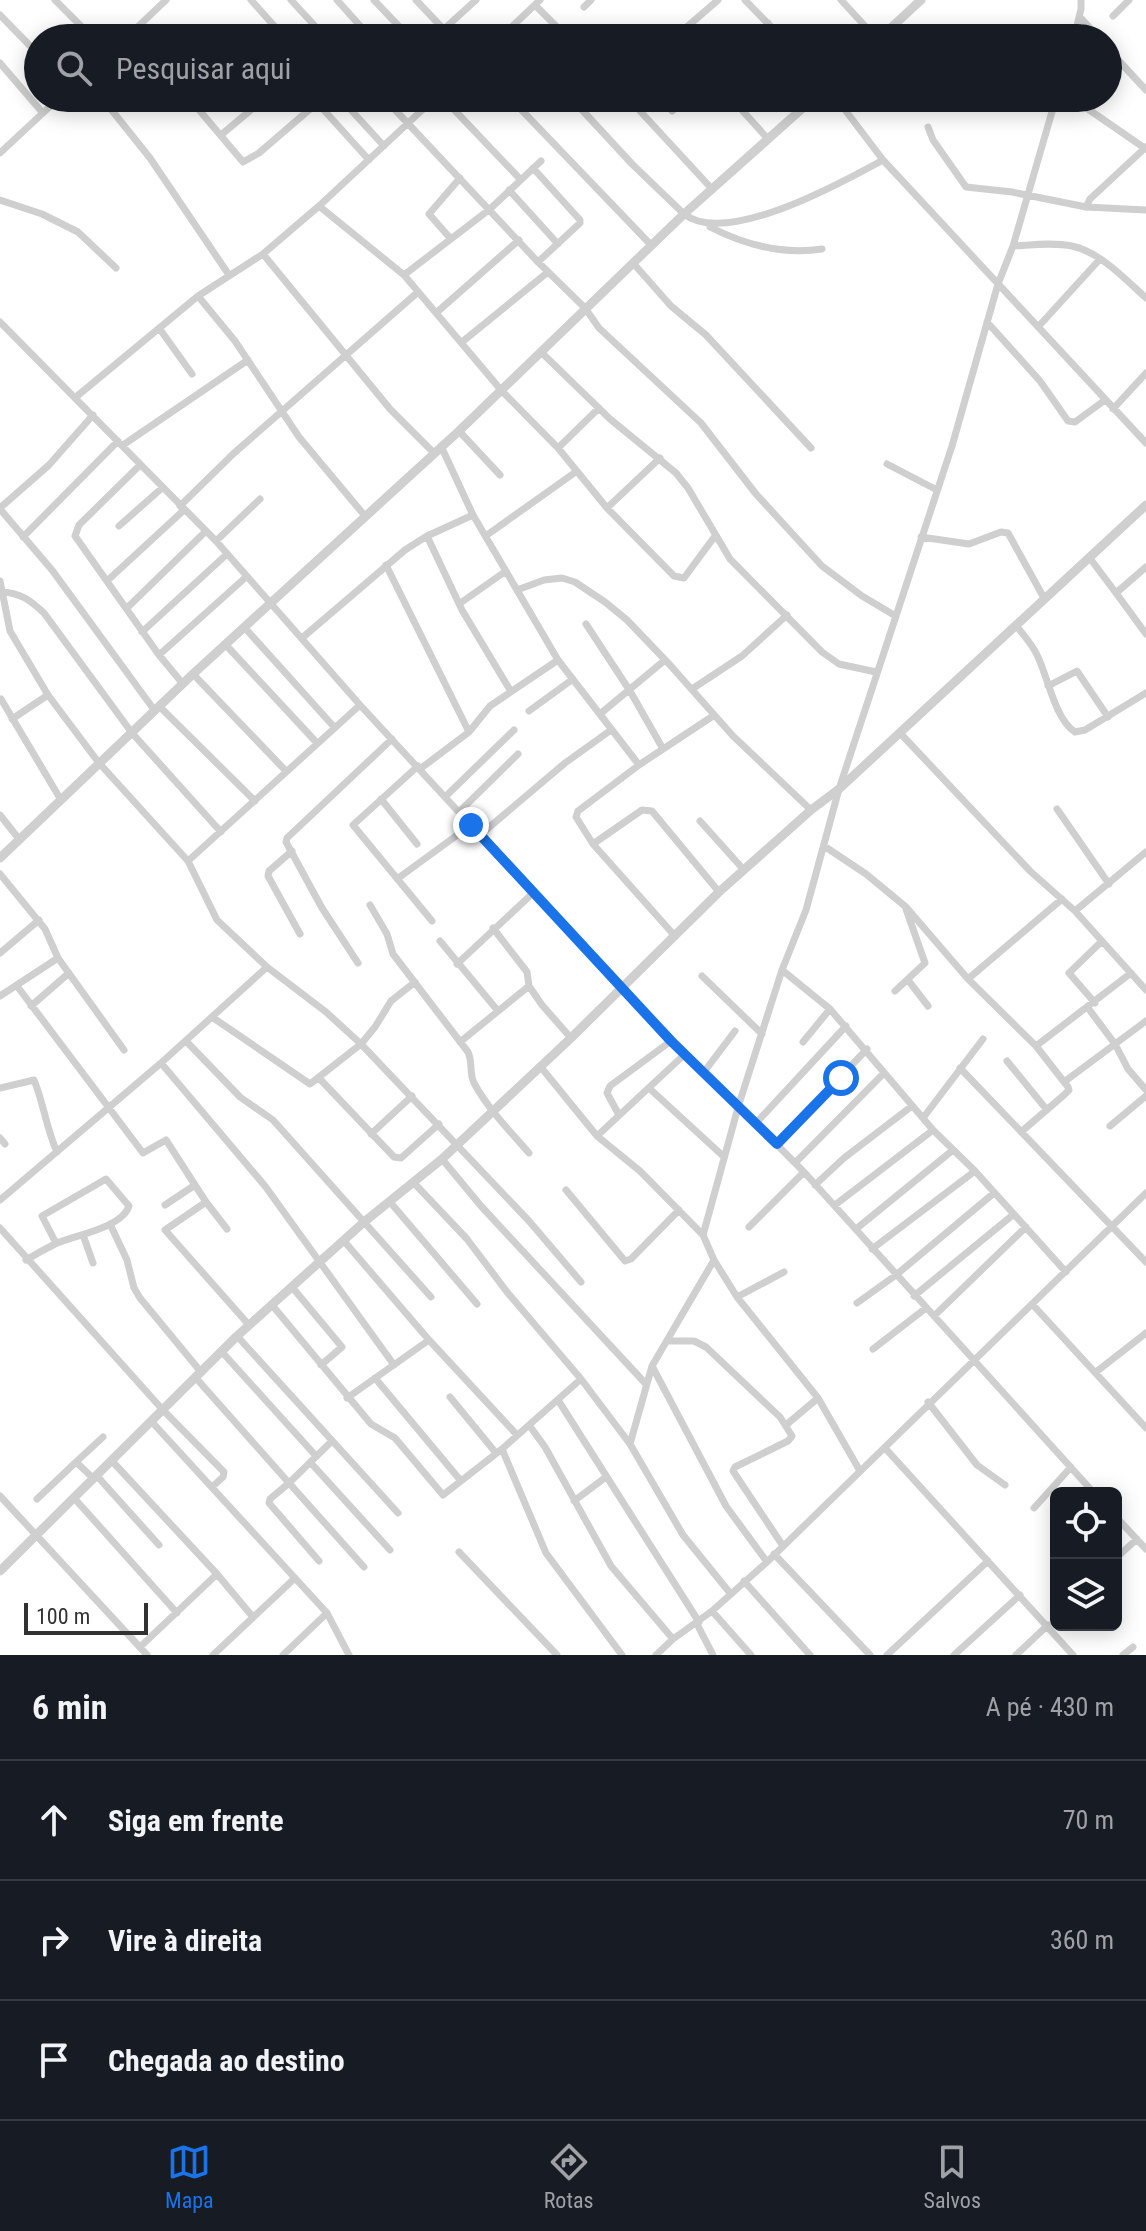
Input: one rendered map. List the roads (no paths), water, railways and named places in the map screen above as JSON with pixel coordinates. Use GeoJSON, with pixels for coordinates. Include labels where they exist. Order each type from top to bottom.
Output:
{"type":"FeatureCollection","features":[{"type":"Feature","properties":{"kind":"street"},"geometry":{"type":"LineString","coordinates":[[55,0],[79,24]]}},
{"type":"Feature","properties":{"kind":"street"},"geometry":{"type":"LineString","coordinates":[[145,24],[166,0]]}},
{"type":"Feature","properties":{"kind":"street"},"geometry":{"type":"LineString","coordinates":[[251,0],[272,24]]}},
{"type":"Feature","properties":{"kind":"street"},"geometry":{"type":"LineString","coordinates":[[291,0],[313,24]]}},
{"type":"Feature","properties":{"kind":"street"},"geometry":{"type":"LineString","coordinates":[[337,0],[358,24]]}},
{"type":"Feature","properties":{"kind":"street"},"geometry":{"type":"LineString","coordinates":[[374,0],[397,24]]}},
{"type":"Feature","properties":{"kind":"street"},"geometry":{"type":"LineString","coordinates":[[416,0],[439,24]]}},
{"type":"Feature","properties":{"kind":"street"},"geometry":{"type":"LineString","coordinates":[[450,24],[476,0]]}},
{"type":"Feature","properties":{"kind":"street"},"geometry":{"type":"LineString","coordinates":[[584,7],[591,0]]}},
{"type":"Feature","properties":{"kind":"street"},"geometry":{"type":"LineString","coordinates":[[691,24],[718,0]]}},
{"type":"Feature","properties":{"kind":"street"},"geometry":{"type":"LineString","coordinates":[[745,0],[768,23]]}},
{"type":"Feature","properties":{"kind":"street"},"geometry":{"type":"LineString","coordinates":[[841,0],[864,24]]}},
{"type":"Feature","properties":{"kind":"street"},"geometry":{"type":"LineString","coordinates":[[894,24],[921,0]]}},
{"type":"Feature","properties":{"kind":"street"},"geometry":{"type":"LineString","coordinates":[[1078,24],[1081,0]]}},
{"type":"Feature","properties":{"kind":"street"},"geometry":{"type":"LineString","coordinates":[[1113,16],[1129,0]]}},
{"type":"Feature","properties":{"kind":"street"},"geometry":{"type":"LineString","coordinates":[[517,24],[538,2],[556,24]]}},
{"type":"Feature","properties":{"kind":"street"},"geometry":{"type":"LineString","coordinates":[[0,15],[24,40]]}},
{"type":"Feature","properties":{"kind":"street"},"geometry":{"type":"LineString","coordinates":[[1080,17],[1086,24]]}},
{"type":"Feature","properties":{"kind":"street"},"geometry":{"type":"LineString","coordinates":[[0,63],[24,91]]}},
{"type":"Feature","properties":{"kind":"street"},"geometry":{"type":"LineString","coordinates":[[1122,64],[1146,90]]}},
{"type":"Feature","properties":{"kind":"street"},"geometry":{"type":"LineString","coordinates":[[0,153],[42,112]]}},
{"type":"Feature","properties":{"kind":"street"},"geometry":{"type":"LineString","coordinates":[[113,112],[150,158],[229,275]]}},
{"type":"Feature","properties":{"kind":"street"},"geometry":{"type":"LineString","coordinates":[[201,112],[241,161],[246,162],[302,112]]}},
{"type":"Feature","properties":{"kind":"street"},"geometry":{"type":"LineString","coordinates":[[221,135],[248,112]]}},
{"type":"Feature","properties":{"kind":"street"},"geometry":{"type":"LineString","coordinates":[[326,112],[369,160]]}},
{"type":"Feature","properties":{"kind":"street"},"geometry":{"type":"LineString","coordinates":[[353,112],[384,146]]}},
{"type":"Feature","properties":{"kind":"street"},"geometry":{"type":"LineString","coordinates":[[397,112],[585,308],[599,328],[701,423],[756,494],[822,566],[894,615]]}},
{"type":"Feature","properties":{"kind":"street"},"geometry":{"type":"LineString","coordinates":[[76,397],[198,296],[263,254],[319,206],[418,112]]}},
{"type":"Feature","properties":{"kind":"street"},"geometry":{"type":"LineString","coordinates":[[456,112],[520,179]]}},
{"type":"Feature","properties":{"kind":"street"},"geometry":{"type":"LineString","coordinates":[[523,112],[652,246]]}},
{"type":"Feature","properties":{"kind":"street"},"geometry":{"type":"LineString","coordinates":[[584,112],[632,164],[693,222],[766,248],[794,252],[822,249]]}},
{"type":"Feature","properties":{"kind":"street"},"geometry":{"type":"LineString","coordinates":[[641,112],[712,189]]}},
{"type":"Feature","properties":{"kind":"street"},"geometry":{"type":"LineString","coordinates":[[744,112],[768,139]]}},
{"type":"Feature","properties":{"kind":"street"},"geometry":{"type":"LineString","coordinates":[[0,858],[225,644],[459,431],[684,214],[798,112]]}},
{"type":"Feature","properties":{"kind":"street"},"geometry":{"type":"LineString","coordinates":[[847,112],[883,160],[1146,443]]}},
{"type":"Feature","properties":{"kind":"street"},"geometry":{"type":"LineString","coordinates":[[703,1235],[739,1104],[782,970],[806,910],[839,789],[937,490],[1052,112]]}},
{"type":"Feature","properties":{"kind":"street"},"geometry":{"type":"LineString","coordinates":[[1086,207],[1090,199],[1146,148],[1093,112]]}},
{"type":"Feature","properties":{"kind":"street"},"geometry":{"type":"LineString","coordinates":[[928,127],[933,140],[966,187],[1012,192],[1086,207],[1146,210]]}},
{"type":"Feature","properties":{"kind":"street"},"geometry":{"type":"LineString","coordinates":[[708,225],[744,220],[813,196],[883,160]]}},
{"type":"Feature","properties":{"kind":"street"},"geometry":{"type":"LineString","coordinates":[[404,275],[490,209],[541,161]]}},
{"type":"Feature","properties":{"kind":"street"},"geometry":{"type":"LineString","coordinates":[[533,168],[580,220],[538,262]]}},
{"type":"Feature","properties":{"kind":"street"},"geometry":{"type":"LineString","coordinates":[[450,238],[429,214],[460,178]]}},
{"type":"Feature","properties":{"kind":"street"},"geometry":{"type":"LineString","coordinates":[[509,190],[558,244]]}},
{"type":"Feature","properties":{"kind":"street"},"geometry":{"type":"LineString","coordinates":[[0,200],[42,214],[78,232],[116,268]]}},
{"type":"Feature","properties":{"kind":"street"},"geometry":{"type":"LineString","coordinates":[[319,206],[404,275],[501,390],[558,448],[607,508],[679,579],[684,578],[715,536]]}},
{"type":"Feature","properties":{"kind":"street"},"geometry":{"type":"LineString","coordinates":[[436,313],[519,240]]}},
{"type":"Feature","properties":{"kind":"street"},"geometry":{"type":"LineString","coordinates":[[1013,246],[1071,245],[1084,249],[1146,298]]}},
{"type":"Feature","properties":{"kind":"street"},"geometry":{"type":"LineString","coordinates":[[263,254],[390,409],[437,449],[558,660],[639,765]]}},
{"type":"Feature","properties":{"kind":"street"},"geometry":{"type":"LineString","coordinates":[[1038,327],[1100,259]]}},
{"type":"Feature","properties":{"kind":"street"},"geometry":{"type":"LineString","coordinates":[[633,263],[671,306],[706,335],[811,448]]}},
{"type":"Feature","properties":{"kind":"street"},"geometry":{"type":"LineString","coordinates":[[462,342],[548,272]]}},
{"type":"Feature","properties":{"kind":"street"},"geometry":{"type":"LineString","coordinates":[[107,581],[145,548],[233,454],[418,292]]}},
{"type":"Feature","properties":{"kind":"street"},"geometry":{"type":"LineString","coordinates":[[198,296],[248,360],[299,437],[365,516]]}},
{"type":"Feature","properties":{"kind":"street"},"geometry":{"type":"LineString","coordinates":[[0,322],[216,541],[360,705],[533,893],[671,1041],[739,1104],[835,1205],[1089,1487]]}},
{"type":"Feature","properties":{"kind":"street"},"geometry":{"type":"LineString","coordinates":[[987,322],[1040,381],[1068,421],[1075,422],[1105,400]]}},
{"type":"Feature","properties":{"kind":"street"},"geometry":{"type":"LineString","coordinates":[[159,328],[192,374]]}},
{"type":"Feature","properties":{"kind":"street"},"geometry":{"type":"LineString","coordinates":[[0,337],[7,331]]}},
{"type":"Feature","properties":{"kind":"street"},"geometry":{"type":"LineString","coordinates":[[541,352],[599,408],[660,458],[688,488],[730,559],[831,659],[876,672]]}},
{"type":"Feature","properties":{"kind":"street"},"geometry":{"type":"LineString","coordinates":[[23,537],[120,443],[248,360]]}},
{"type":"Feature","properties":{"kind":"street"},"geometry":{"type":"LineString","coordinates":[[1113,409],[1146,373]]}},
{"type":"Feature","properties":{"kind":"street"},"geometry":{"type":"LineString","coordinates":[[558,448],[599,408]]}},
{"type":"Feature","properties":{"kind":"street"},"geometry":{"type":"LineString","coordinates":[[93,415],[49,465],[0,509],[52,570],[157,709],[255,801]]}},
{"type":"Feature","properties":{"kind":"street"},"geometry":{"type":"LineString","coordinates":[[459,431],[500,475]]}},
{"type":"Feature","properties":{"kind":"street"},"geometry":{"type":"LineString","coordinates":[[607,508],[660,458]]}},
{"type":"Feature","properties":{"kind":"street"},"geometry":{"type":"LineString","coordinates":[[887,464],[937,490]]}},
{"type":"Feature","properties":{"kind":"street"},"geometry":{"type":"LineString","coordinates":[[140,465],[76,531],[76,540],[183,684]]}},
{"type":"Feature","properties":{"kind":"street"},"geometry":{"type":"LineString","coordinates":[[487,535],[577,471]]}},
{"type":"Feature","properties":{"kind":"street"},"geometry":{"type":"LineString","coordinates":[[119,526],[162,488]]}},
{"type":"Feature","properties":{"kind":"street"},"geometry":{"type":"LineString","coordinates":[[216,541],[260,499]]}},
{"type":"Feature","properties":{"kind":"street"},"geometry":{"type":"LineString","coordinates":[[0,1571],[237,1336],[364,1222],[442,1159],[571,1038],[719,892],[839,789],[1146,505]]}},
{"type":"Feature","properties":{"kind":"street"},"geometry":{"type":"LineString","coordinates":[[302,638],[386,565],[427,536],[473,515]]}},
{"type":"Feature","properties":{"kind":"street"},"geometry":{"type":"LineString","coordinates":[[127,608],[206,531]]}},
{"type":"Feature","properties":{"kind":"street"},"geometry":{"type":"LineString","coordinates":[[921,537],[961,545],[1001,532],[1008,533],[1044,598]]}},
{"type":"Feature","properties":{"kind":"street"},"geometry":{"type":"LineString","coordinates":[[427,536],[459,604],[510,690]]}},
{"type":"Feature","properties":{"kind":"street"},"geometry":{"type":"LineString","coordinates":[[142,632],[227,554]]}},
{"type":"Feature","properties":{"kind":"street"},"geometry":{"type":"LineString","coordinates":[[1089,557],[1146,634]]}},
{"type":"Feature","properties":{"kind":"street"},"geometry":{"type":"LineString","coordinates":[[386,565],[469,732]]}},
{"type":"Feature","properties":{"kind":"street"},"geometry":{"type":"LineString","coordinates":[[1116,593],[1146,567]]}},
{"type":"Feature","properties":{"kind":"street"},"geometry":{"type":"LineString","coordinates":[[459,604],[506,571]]}},
{"type":"Feature","properties":{"kind":"street"},"geometry":{"type":"LineString","coordinates":[[159,655],[246,577]]}},
{"type":"Feature","properties":{"kind":"street"},"geometry":{"type":"LineString","coordinates":[[517,590],[562,578],[575,582],[627,620],[713,716],[811,810]]}},
{"type":"Feature","properties":{"kind":"street"},"geometry":{"type":"LineString","coordinates":[[0,581],[9,627],[48,695],[99,763],[188,861],[217,920],[267,967],[326,1012],[361,1044],[529,1221],[581,1282]]}},
{"type":"Feature","properties":{"kind":"street"},"geometry":{"type":"LineString","coordinates":[[2,592],[18,593],[44,613],[132,733],[221,832]]}},
{"type":"Feature","properties":{"kind":"street"},"geometry":{"type":"LineString","coordinates":[[692,689],[742,656],[787,615]]}},
{"type":"Feature","properties":{"kind":"street"},"geometry":{"type":"LineString","coordinates":[[586,624],[663,749]]}},
{"type":"Feature","properties":{"kind":"street"},"geometry":{"type":"LineString","coordinates":[[1016,625],[1038,658],[1067,725],[1075,732],[1108,717],[1146,693]]}},
{"type":"Feature","properties":{"kind":"street"},"geometry":{"type":"LineString","coordinates":[[0,630],[9,627]]}},
{"type":"Feature","properties":{"kind":"street"},"geometry":{"type":"LineString","coordinates":[[244,627],[335,728]]}},
{"type":"Feature","properties":{"kind":"street"},"geometry":{"type":"LineString","coordinates":[[225,644],[317,743]]}},
{"type":"Feature","properties":{"kind":"street"},"geometry":{"type":"LineString","coordinates":[[432,921],[354,827],[354,823],[419,768],[469,732],[490,706],[510,690],[558,660]]}},
{"type":"Feature","properties":{"kind":"street"},"geometry":{"type":"LineString","coordinates":[[600,714],[665,660]]}},
{"type":"Feature","properties":{"kind":"street"},"geometry":{"type":"LineString","coordinates":[[1048,686],[1077,671],[1108,717]]}},
{"type":"Feature","properties":{"kind":"street"},"geometry":{"type":"LineString","coordinates":[[193,674],[286,771]]}},
{"type":"Feature","properties":{"kind":"street"},"geometry":{"type":"LineString","coordinates":[[529,711],[573,679]]}},
{"type":"Feature","properties":{"kind":"street"},"geometry":{"type":"LineString","coordinates":[[12,719],[48,695]]}},
{"type":"Feature","properties":{"kind":"street"},"geometry":{"type":"LineString","coordinates":[[1,699],[61,800]]}},
{"type":"Feature","properties":{"kind":"street"},"geometry":{"type":"LineString","coordinates":[[188,861],[360,705]]}},
{"type":"Feature","properties":{"kind":"street"},"geometry":{"type":"LineString","coordinates":[[674,935],[593,844],[578,822],[578,811],[639,765],[713,716]]}},
{"type":"Feature","properties":{"kind":"street"},"geometry":{"type":"LineString","coordinates":[[445,797],[514,730]]}},
{"type":"Feature","properties":{"kind":"street"},"geometry":{"type":"LineString","coordinates":[[480,835],[565,763],[611,730]]}},
{"type":"Feature","properties":{"kind":"street"},"geometry":{"type":"LineString","coordinates":[[900,733],[1030,871],[1075,911],[1146,990]]}},
{"type":"Feature","properties":{"kind":"street"},"geometry":{"type":"LineString","coordinates":[[358,963],[322,908],[286,842],[289,835],[392,739]]}},
{"type":"Feature","properties":{"kind":"street"},"geometry":{"type":"LineString","coordinates":[[459,812],[518,754]]}},
{"type":"Feature","properties":{"kind":"street"},"geometry":{"type":"LineString","coordinates":[[381,799],[417,844]]}},
{"type":"Feature","properties":{"kind":"street"},"geometry":{"type":"LineString","coordinates":[[1057,809],[1109,884]]}},
{"type":"Feature","properties":{"kind":"street"},"geometry":{"type":"LineString","coordinates":[[593,844],[642,810],[652,811],[719,892]]}},
{"type":"Feature","properties":{"kind":"street"},"geometry":{"type":"LineString","coordinates":[[0,815],[19,839]]}},
{"type":"Feature","properties":{"kind":"street"},"geometry":{"type":"LineString","coordinates":[[700,821],[744,870]]}},
{"type":"Feature","properties":{"kind":"street"},"geometry":{"type":"LineString","coordinates":[[397,879],[471,825]]}},
{"type":"Feature","properties":{"kind":"street"},"geometry":{"type":"LineString","coordinates":[[824,846],[866,874],[906,907],[968,979],[1036,1046],[1064,1082],[1069,1090],[1021,1132]]}},
{"type":"Feature","properties":{"kind":"street"},"geometry":{"type":"LineString","coordinates":[[292,851],[269,871],[268,876],[300,934]]}},
{"type":"Feature","properties":{"kind":"street"},"geometry":{"type":"LineString","coordinates":[[1075,911],[1145,854]]}},
{"type":"Feature","properties":{"kind":"street"},"geometry":{"type":"LineString","coordinates":[[0,874],[39,920],[58,958],[124,1050]]}},
{"type":"Feature","properties":{"kind":"street"},"geometry":{"type":"LineString","coordinates":[[457,964],[533,893]]}},
{"type":"Feature","properties":{"kind":"street"},"geometry":{"type":"LineString","coordinates":[[968,979],[1062,899]]}},
{"type":"Feature","properties":{"kind":"street"},"geometry":{"type":"LineString","coordinates":[[370,905],[387,934],[393,954],[471,1059],[474,1083],[493,1112],[529,1153]]}},
{"type":"Feature","properties":{"kind":"street"},"geometry":{"type":"LineString","coordinates":[[895,991],[925,963],[906,907]]}},
{"type":"Feature","properties":{"kind":"street"},"geometry":{"type":"LineString","coordinates":[[0,953],[39,920]]}},
{"type":"Feature","properties":{"kind":"street"},"geometry":{"type":"LineString","coordinates":[[493,928],[527,972],[529,986],[571,1038]]}},
{"type":"Feature","properties":{"kind":"street"},"geometry":{"type":"LineString","coordinates":[[440,941],[498,1011]]}},
{"type":"Feature","properties":{"kind":"street"},"geometry":{"type":"LineString","coordinates":[[1102,941],[1069,973],[1146,1093],[1110,1126]]}},
{"type":"Feature","properties":{"kind":"street"},"geometry":{"type":"LineString","coordinates":[[0,996],[58,958]]}},
{"type":"Feature","properties":{"kind":"street"},"geometry":{"type":"LineString","coordinates":[[0,1200],[161,1063],[267,967]]}},
{"type":"Feature","properties":{"kind":"street"},"geometry":{"type":"LineString","coordinates":[[782,970],[846,1026],[933,1130],[975,1171],[1066,1272]]}},
{"type":"Feature","properties":{"kind":"street"},"geometry":{"type":"LineString","coordinates":[[31,1006],[69,973]]}},
{"type":"Feature","properties":{"kind":"street"},"geometry":{"type":"LineString","coordinates":[[1036,1046],[1131,973]]}},
{"type":"Feature","properties":{"kind":"street"},"geometry":{"type":"LineString","coordinates":[[702,976],[762,1034]]}},
{"type":"Feature","properties":{"kind":"street"},"geometry":{"type":"LineString","coordinates":[[908,980],[928,1006]]}},
{"type":"Feature","properties":{"kind":"street"},"geometry":{"type":"LineString","coordinates":[[212,1017],[310,1084],[361,1044],[391,1001],[415,982]]}},
{"type":"Feature","properties":{"kind":"street"},"geometry":{"type":"LineString","coordinates":[[17,986],[143,1153],[166,1140],[227,1229]]}},
{"type":"Feature","properties":{"kind":"street"},"geometry":{"type":"LineString","coordinates":[[460,1042],[529,986]]}},
{"type":"Feature","properties":{"kind":"street"},"geometry":{"type":"LineString","coordinates":[[803,1042],[830,1009]]}},
{"type":"Feature","properties":{"kind":"street"},"geometry":{"type":"LineString","coordinates":[[1064,1082],[1146,1021]]}},
{"type":"Feature","properties":{"kind":"street"},"geometry":{"type":"LineString","coordinates":[[757,1122],[846,1026]]}},
{"type":"Feature","properties":{"kind":"street"},"geometry":{"type":"LineString","coordinates":[[704,1072],[735,1031]]}},
{"type":"Feature","properties":{"kind":"street"},"geometry":{"type":"LineString","coordinates":[[923,1118],[983,1039]]}},
{"type":"Feature","properties":{"kind":"street"},"geometry":{"type":"LineString","coordinates":[[186,1041],[240,1097],[273,1120],[431,1297]]}},
{"type":"Feature","properties":{"kind":"street"},"geometry":{"type":"LineString","coordinates":[[619,1115],[607,1093],[610,1086],[671,1041]]}},
{"type":"Feature","properties":{"kind":"street"},"geometry":{"type":"LineString","coordinates":[[777,1144],[867,1049]]}},
{"type":"Feature","properties":{"kind":"street"},"geometry":{"type":"LineString","coordinates":[[597,1136],[685,1054]]}},
{"type":"Feature","properties":{"kind":"street"},"geometry":{"type":"LineString","coordinates":[[1007,1061],[1047,1110]]}},
{"type":"Feature","properties":{"kind":"street"},"geometry":{"type":"LineString","coordinates":[[161,1063],[256,1174],[394,1365]]}},
{"type":"Feature","properties":{"kind":"street"},"geometry":{"type":"LineString","coordinates":[[540,1066],[597,1136],[640,1171],[703,1235],[737,1297],[818,1398],[860,1471]]}},
{"type":"Feature","properties":{"kind":"street"},"geometry":{"type":"LineString","coordinates":[[960,1068],[1146,1262]]}},
{"type":"Feature","properties":{"kind":"street"},"geometry":{"type":"LineString","coordinates":[[795,1163],[884,1073]]}},
{"type":"Feature","properties":{"kind":"street"},"geometry":{"type":"LineString","coordinates":[[319,1078],[397,1158],[439,1124]]}},
{"type":"Feature","properties":{"kind":"street"},"geometry":{"type":"LineString","coordinates":[[0,1088],[34,1080],[57,1152]]}},
{"type":"Feature","properties":{"kind":"street"},"geometry":{"type":"LineString","coordinates":[[649,1088],[723,1156]]}},
{"type":"Feature","properties":{"kind":"street"},"geometry":{"type":"LineString","coordinates":[[371,1134],[412,1096]]}},
{"type":"Feature","properties":{"kind":"street"},"geometry":{"type":"LineString","coordinates":[[815,1185],[844,1158],[912,1106]]}},
{"type":"Feature","properties":{"kind":"street"},"geometry":{"type":"LineString","coordinates":[[835,1205],[933,1130]]}},
{"type":"Feature","properties":{"kind":"street"},"geometry":{"type":"LineString","coordinates":[[856,1229],[953,1150]]}},
{"type":"Feature","properties":{"kind":"street"},"geometry":{"type":"LineString","coordinates":[[442,1159],[481,1206],[645,1383]]}},
{"type":"Feature","properties":{"kind":"street"},"geometry":{"type":"LineString","coordinates":[[872,1249],[975,1171]]}},
{"type":"Feature","properties":{"kind":"street"},"geometry":{"type":"LineString","coordinates":[[749,1227],[804,1172]]}},
{"type":"Feature","properties":{"kind":"street"},"geometry":{"type":"LineString","coordinates":[[26,1260],[56,1243],[110,1224],[126,1214],[129,1206],[106,1179],[42,1216],[56,1243]]}},
{"type":"Feature","properties":{"kind":"street"},"geometry":{"type":"LineString","coordinates":[[414,1183],[467,1239],[507,1292],[581,1379],[630,1444],[683,1535],[730,1593]]}},
{"type":"Feature","properties":{"kind":"street"},"geometry":{"type":"LineString","coordinates":[[165,1205],[195,1185]]}},
{"type":"Feature","properties":{"kind":"street"},"geometry":{"type":"LineString","coordinates":[[566,1190],[625,1261],[631,1259],[679,1210]]}},
{"type":"Feature","properties":{"kind":"street"},"geometry":{"type":"LineString","coordinates":[[857,1303],[896,1275],[994,1193]]}},
{"type":"Feature","properties":{"kind":"street"},"geometry":{"type":"LineString","coordinates":[[657,1655],[767,1562],[1146,1193]]}},
{"type":"Feature","properties":{"kind":"street"},"geometry":{"type":"LineString","coordinates":[[206,1202],[165,1230],[249,1325]]}},
{"type":"Feature","properties":{"kind":"street"},"geometry":{"type":"LineString","coordinates":[[390,1202],[477,1304]]}},
{"type":"Feature","properties":{"kind":"street"},"geometry":{"type":"LineString","coordinates":[[914,1296],[1014,1214]]}},
{"type":"Feature","properties":{"kind":"street"},"geometry":{"type":"LineString","coordinates":[[110,1224],[140,1298],[240,1431],[364,1567]]}},
{"type":"Feature","properties":{"kind":"street"},"geometry":{"type":"LineString","coordinates":[[934,1316],[1026,1227]]}},
{"type":"Feature","properties":{"kind":"street"},"geometry":{"type":"LineString","coordinates":[[0,1228],[162,1409],[224,1472],[212,1487]]}},
{"type":"Feature","properties":{"kind":"street"},"geometry":{"type":"LineString","coordinates":[[83,1235],[93,1263]]}},
{"type":"Feature","properties":{"kind":"street"},"geometry":{"type":"LineString","coordinates":[[344,1241],[429,1340],[517,1435]]}},
{"type":"Feature","properties":{"kind":"street"},"geometry":{"type":"LineString","coordinates":[[630,1444],[652,1366],[714,1260]]}},
{"type":"Feature","properties":{"kind":"street"},"geometry":{"type":"LineString","coordinates":[[737,1297],[784,1272]]}},
{"type":"Feature","properties":{"kind":"street"},"geometry":{"type":"LineString","coordinates":[[292,1287],[342,1347],[321,1365]]}},
{"type":"Feature","properties":{"kind":"street"},"geometry":{"type":"LineString","coordinates":[[1032,1304],[1146,1428]]}},
{"type":"Feature","properties":{"kind":"street"},"geometry":{"type":"LineString","coordinates":[[272,1305],[347,1398],[371,1424],[395,1438],[443,1495],[581,1379]]}},
{"type":"Feature","properties":{"kind":"street"},"geometry":{"type":"LineString","coordinates":[[873,1349],[926,1308]]}},
{"type":"Feature","properties":{"kind":"street"},"geometry":{"type":"LineString","coordinates":[[1096,1372],[1146,1333]]}},
{"type":"Feature","properties":{"kind":"street"},"geometry":{"type":"LineString","coordinates":[[237,1336],[398,1513]]}},
{"type":"Feature","properties":{"kind":"street"},"geometry":{"type":"LineString","coordinates":[[347,1398],[429,1340]]}},
{"type":"Feature","properties":{"kind":"street"},"geometry":{"type":"LineString","coordinates":[[668,1341],[694,1341],[706,1347],[786,1425],[792,1439],[735,1467],[733,1471],[783,1546]]}},
{"type":"Feature","properties":{"kind":"street"},"geometry":{"type":"LineString","coordinates":[[222,1352],[390,1550]]}},
{"type":"Feature","properties":{"kind":"street"},"geometry":{"type":"LineString","coordinates":[[652,1366],[726,1506],[767,1562]]}},
{"type":"Feature","properties":{"kind":"street"},"geometry":{"type":"LineString","coordinates":[[375,1378],[461,1481]]}},
{"type":"Feature","properties":{"kind":"street"},"geometry":{"type":"LineString","coordinates":[[450,1397],[499,1451],[546,1553],[622,1655]]}},
{"type":"Feature","properties":{"kind":"street"},"geometry":{"type":"LineString","coordinates":[[786,1425],[818,1398]]}},
{"type":"Feature","properties":{"kind":"street"},"geometry":{"type":"LineString","coordinates":[[558,1400],[698,1623],[713,1655]]}},
{"type":"Feature","properties":{"kind":"street"},"geometry":{"type":"LineString","coordinates":[[928,1402],[977,1465],[1005,1485]]}},
{"type":"Feature","properties":{"kind":"street"},"geometry":{"type":"LineString","coordinates":[[151,1421],[327,1613],[349,1655]]}},
{"type":"Feature","properties":{"kind":"street"},"geometry":{"type":"LineString","coordinates":[[529,1425],[545,1447],[611,1566],[673,1639]]}},
{"type":"Feature","properties":{"kind":"street"},"geometry":{"type":"LineString","coordinates":[[37,1499],[103,1437]]}},
{"type":"Feature","properties":{"kind":"street"},"geometry":{"type":"LineString","coordinates":[[319,1561],[269,1503],[332,1441]]}},
{"type":"Feature","properties":{"kind":"street"},"geometry":{"type":"LineString","coordinates":[[885,1448],[1073,1655]]}},
{"type":"Feature","properties":{"kind":"street"},"geometry":{"type":"LineString","coordinates":[[112,1461],[252,1616]]}},
{"type":"Feature","properties":{"kind":"street"},"geometry":{"type":"LineString","coordinates":[[76,1462],[96,1478],[159,1545]]}},
{"type":"Feature","properties":{"kind":"street"},"geometry":{"type":"LineString","coordinates":[[1034,1508],[1071,1467]]}},
{"type":"Feature","properties":{"kind":"street"},"geometry":{"type":"LineString","coordinates":[[574,1501],[606,1477]]}},
{"type":"Feature","properties":{"kind":"street"},"geometry":{"type":"LineString","coordinates":[[0,1496],[147,1655]]}},
{"type":"Feature","properties":{"kind":"street"},"geometry":{"type":"LineString","coordinates":[[75,1499],[177,1613]]}},
{"type":"Feature","properties":{"kind":"street"},"geometry":{"type":"LineString","coordinates":[[1122,1523],[1146,1549]]}},
{"type":"Feature","properties":{"kind":"street"},"geometry":{"type":"LineString","coordinates":[[1122,1553],[1137,1539]]}},
{"type":"Feature","properties":{"kind":"street"},"geometry":{"type":"LineString","coordinates":[[459,1552],[557,1655]]}},
{"type":"Feature","properties":{"kind":"street"},"geometry":{"type":"LineString","coordinates":[[774,1554],[870,1655]]}},
{"type":"Feature","properties":{"kind":"street"},"geometry":{"type":"LineString","coordinates":[[887,1655],[988,1561]]}},
{"type":"Feature","properties":{"kind":"street"},"geometry":{"type":"LineString","coordinates":[[140,1647],[217,1574]]}},
{"type":"Feature","properties":{"kind":"street"},"geometry":{"type":"LineString","coordinates":[[213,1655],[295,1578]]}},
{"type":"Feature","properties":{"kind":"street"},"geometry":{"type":"LineString","coordinates":[[744,1581],[810,1655]]}},
{"type":"Feature","properties":{"kind":"street"},"geometry":{"type":"LineString","coordinates":[[958,1654],[1020,1595]]}},
{"type":"Feature","properties":{"kind":"street"},"geometry":{"type":"LineString","coordinates":[[712,1611],[751,1655]]}},
{"type":"Feature","properties":{"kind":"street"},"geometry":{"type":"LineString","coordinates":[[283,1655],[327,1613]]}},
{"type":"Feature","properties":{"kind":"street"},"geometry":{"type":"LineString","coordinates":[[1016,1655],[1048,1625]]}},
{"type":"Feature","properties":{"kind":"street"},"geometry":{"type":"LineString","coordinates":[[1123,1655],[1133,1647]]}}]}
